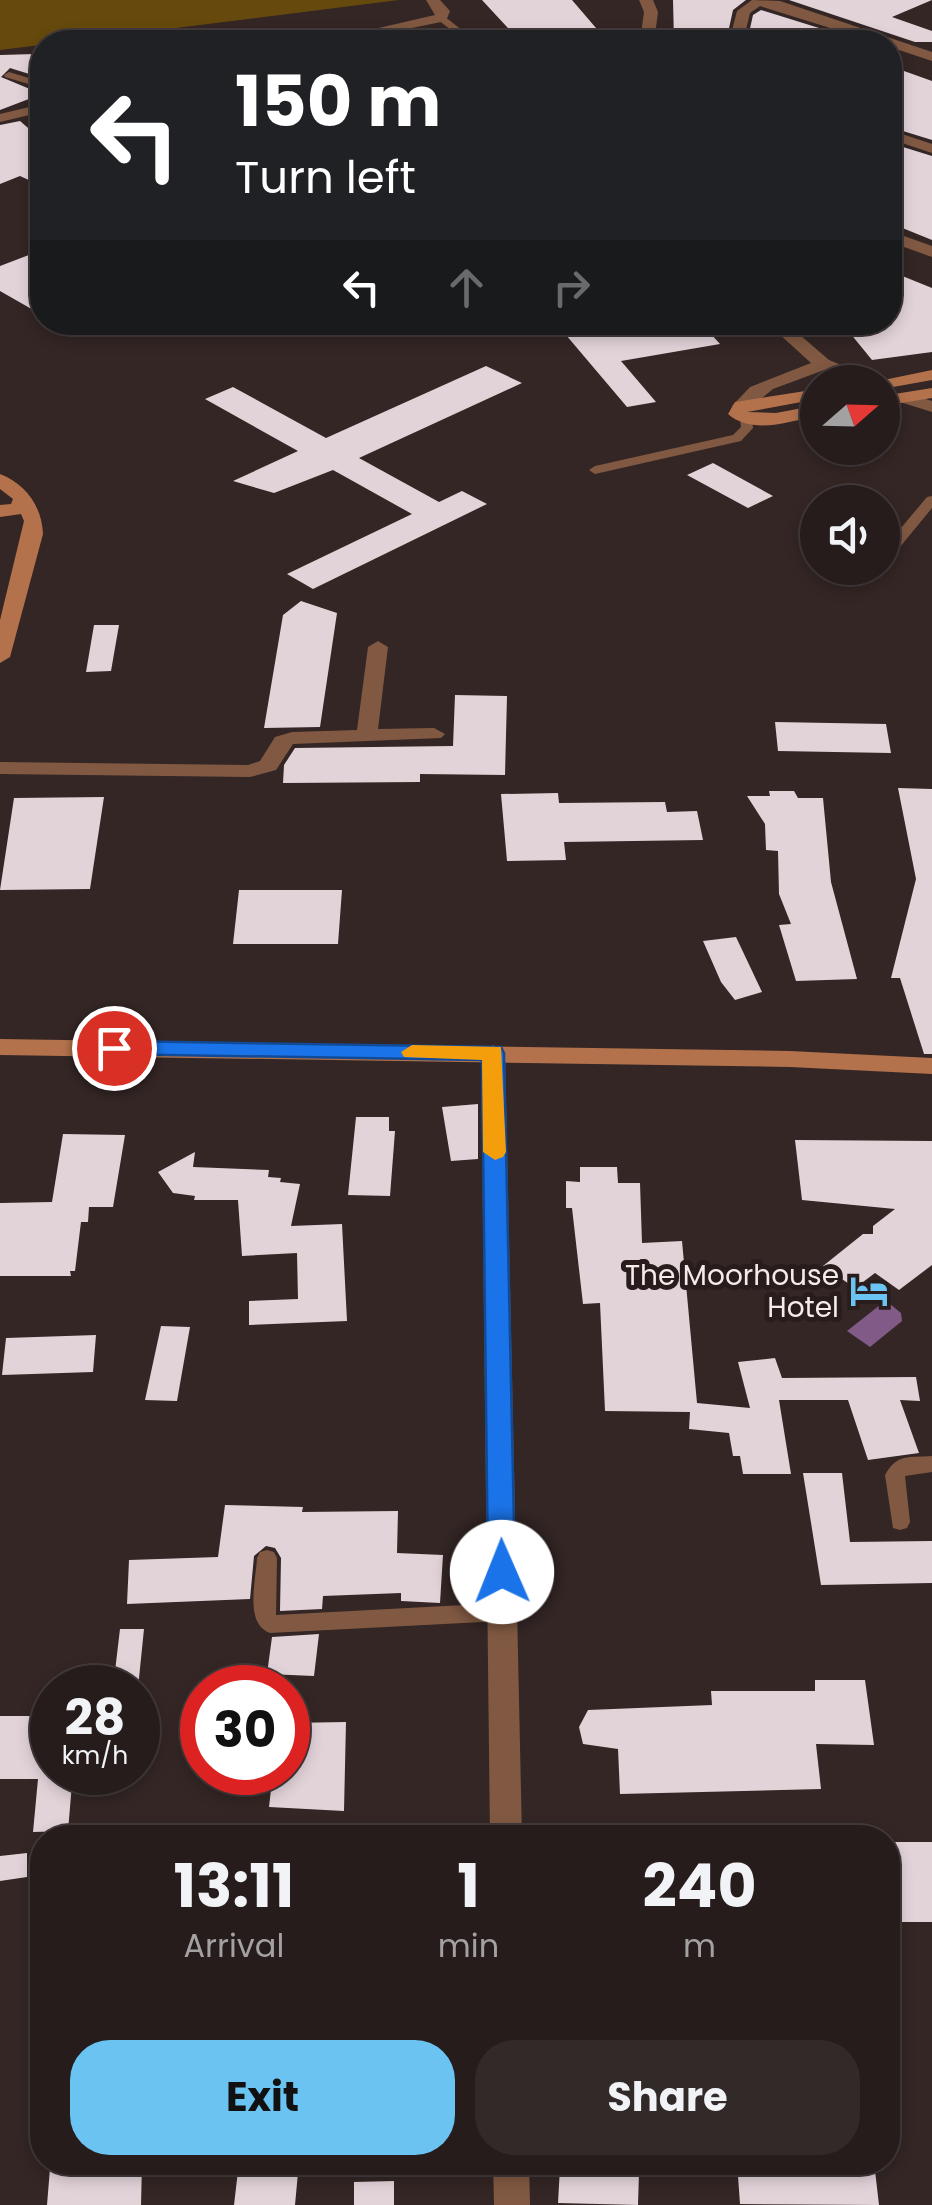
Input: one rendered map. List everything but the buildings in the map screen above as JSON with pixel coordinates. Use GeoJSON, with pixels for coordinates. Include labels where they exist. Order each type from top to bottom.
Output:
{"type":"FeatureCollection","features":[{"type":"Feature","properties":{"kind":"main road"},"geometry":{"type":"LineString","coordinates":[[900,381],[932,376]]}},
{"type":"Feature","properties":{"kind":"main road"},"geometry":{"type":"LineString","coordinates":[[900,399],[932,393]]}},
{"type":"Feature","properties":{"kind":"main road"},"geometry":{"type":"LineString","coordinates":[[743,413],[800,399]]}},
{"type":"Feature","properties":{"kind":"main road"},"geometry":{"type":"LineString","coordinates":[[743,413],[800,411]]}},
{"type":"Feature","properties":{"kind":"main road"},"geometry":{"type":"LineString","coordinates":[[0,480],[24,498],[33,521],[33,534],[0,657]]}},
{"type":"Feature","properties":{"kind":"main road"},"geometry":{"type":"LineString","coordinates":[[23,566],[12,532],[0,513],[20,509],[24,498]]}},
{"type":"Feature","properties":{"kind":"main road"},"geometry":{"type":"LineString","coordinates":[[0,1047],[790,1058],[932,1066]]}},
{"type":"Feature","properties":{"kind":"street"},"geometry":{"type":"LineString","coordinates":[[383,30],[441,18],[443,11],[433,0]]}},
{"type":"Feature","properties":{"kind":"street"},"geometry":{"type":"LineString","coordinates":[[646,0],[651,12],[649,30]]}},
{"type":"Feature","properties":{"kind":"street"},"geometry":{"type":"LineString","coordinates":[[739,30],[744,11],[756,1],[853,30]]}},
{"type":"Feature","properties":{"kind":"street"},"geometry":{"type":"LineString","coordinates":[[902,46],[932,56]]}},
{"type":"Feature","properties":{"kind":"street"},"geometry":{"type":"LineString","coordinates":[[0,118],[30,111]]}},
{"type":"Feature","properties":{"kind":"street"},"geometry":{"type":"LineString","coordinates":[[902,138],[932,149]]}},
{"type":"Feature","properties":{"kind":"street"},"geometry":{"type":"LineString","coordinates":[[902,241],[932,252]]}},
{"type":"Feature","properties":{"kind":"street"},"geometry":{"type":"LineString","coordinates":[[743,413],[759,390],[823,364],[789,335]]}},
{"type":"Feature","properties":{"kind":"street"},"geometry":{"type":"LineString","coordinates":[[906,398],[932,407]]}},
{"type":"Feature","properties":{"kind":"street"},"geometry":{"type":"LineString","coordinates":[[367,736],[378,646]]}},
{"type":"Feature","properties":{"kind":"street"},"geometry":{"type":"LineString","coordinates":[[0,768],[250,771],[268,766],[287,739],[434,734]]}},
{"type":"Feature","properties":{"kind":"street"},"geometry":{"type":"LineString","coordinates":[[493,1053],[506,1825]]}},
{"type":"Feature","properties":{"kind":"street"},"geometry":{"type":"LineString","coordinates":[[511,2175],[512,2205]]}},
{"type":"Feature","properties":{"kind":"lane"},"geometry":{"type":"LineString","coordinates":[[441,18],[456,30]]}},
{"type":"Feature","properties":{"kind":"lane"},"geometry":{"type":"LineString","coordinates":[[9,74],[30,80]]}},
{"type":"Feature","properties":{"kind":"lane"},"geometry":{"type":"LineString","coordinates":[[596,470],[737,438],[747,428],[743,413]]}},
{"type":"Feature","properties":{"kind":"lane"},"geometry":{"type":"LineString","coordinates":[[900,538],[932,500]]}},
{"type":"Feature","properties":{"kind":"lane"},"geometry":{"type":"LineString","coordinates":[[900,1522],[895,1475],[900,1467],[932,1464]]}},
{"type":"Feature","properties":{"kind":"lane"},"geometry":{"type":"LineString","coordinates":[[267,1558],[266,1619],[270,1624],[502,1612]]}},
{"type":"Feature","properties":{"kind":"shaded area"},"geometry":{"type":"Polygon","coordinates":[[[0,0],[399,0],[160,30],[30,30],[30,46],[0,50],[0,0]]]}},
{"type":"Feature","properties":{"kind":"shaded area"},"geometry":{"type":"Polygon","coordinates":[[[890,1304],[901,1313],[902,1321],[870,1347],[847,1331],[880,1305],[890,1304]]]}},
{"type":"Feature","properties":{"kind":"slow traffic"},"geometry":{"type":"LineString","coordinates":[[412,1052],[493,1053],[495,1152]]}},
{"type":"Feature","properties":{"kind":"place","name":"The Moorhouse Hotel"},"geometry":{"type":"Point","coordinates":[869,1291]}},
{"type":"Feature","properties":{"kind":"route"},"geometry":{"type":"LineString","coordinates":[[114,1048],[493,1053],[502,1572]]}}]}
